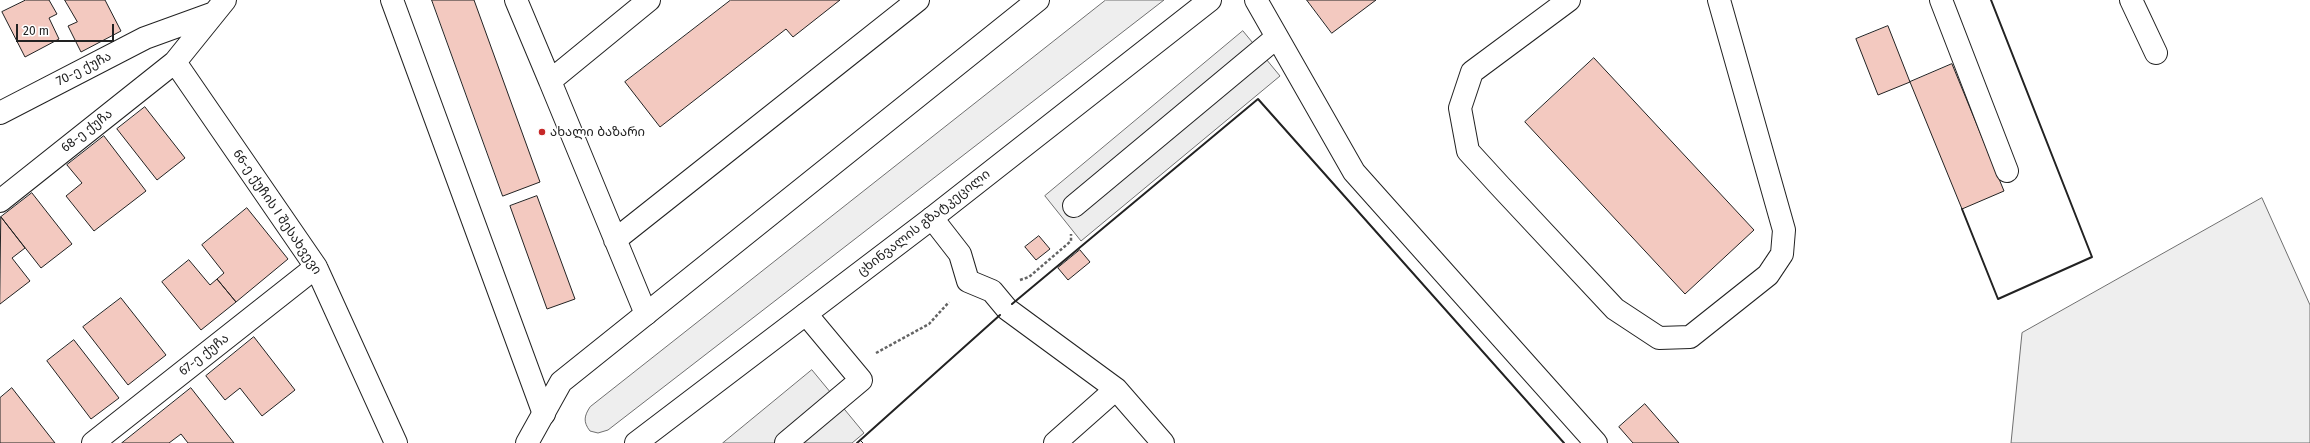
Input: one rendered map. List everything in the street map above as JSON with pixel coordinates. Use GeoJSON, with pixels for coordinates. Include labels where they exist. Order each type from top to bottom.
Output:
{"type":"FeatureCollection","features":[{"type":"Feature","properties":{"kind":"street"},"geometry":{"type":"LineString","coordinates":[[392,0],[544,414]]}},
{"type":"Feature","properties":{"kind":"street"},"geometry":{"type":"LineString","coordinates":[[516,0],[646,314]]}},
{"type":"Feature","properties":{"kind":"street"},"geometry":{"type":"LineString","coordinates":[[550,81],[649,0]]}},
{"type":"Feature","properties":{"kind":"street"},"geometry":{"type":"LineString","coordinates":[[615,240],[918,0]]}},
{"type":"Feature","properties":{"kind":"street"},"geometry":{"type":"LineString","coordinates":[[527,443],[561,382],[1038,0]]}},
{"type":"Feature","properties":{"kind":"street","name":"ცხინვალის გზატკეცილი"},"geometry":{"type":"LineString","coordinates":[[636,443],[932,218],[1210,0]]}},
{"type":"Feature","properties":{"kind":"street"},"geometry":{"type":"LineString","coordinates":[[1256,0],[1354,172],[1596,443]]}},
{"type":"Feature","properties":{"kind":"street"},"geometry":{"type":"LineString","coordinates":[[1569,0],[1472,72],[1460,108],[1468,151],[1615,309],[1659,338],[1690,337],[1768,275],[1782,254],[1784,230],[1719,0]]}},
{"type":"Feature","properties":{"kind":"street"},"geometry":{"type":"LineString","coordinates":[[1941,0],[2007,171]]}},
{"type":"Feature","properties":{"kind":"street"},"geometry":{"type":"LineString","coordinates":[[2131,0],[2156,53]]}},
{"type":"Feature","properties":{"kind":"street"},"geometry":{"type":"LineString","coordinates":[[175,62],[220,6]]}},
{"type":"Feature","properties":{"kind":"street","name":"70-ე ქუჩა"},"geometry":{"type":"LineString","coordinates":[[0,113],[145,38],[220,6]]}},
{"type":"Feature","properties":{"kind":"street"},"geometry":{"type":"LineString","coordinates":[[1074,206],[1277,37]]}},
{"type":"Feature","properties":{"kind":"street","name":"68-ე ქუჩა"},"geometry":{"type":"LineString","coordinates":[[0,201],[175,62]]}},
{"type":"Feature","properties":{"kind":"street","name":"66-ე ქუჩის I შესახვევი"},"geometry":{"type":"LineString","coordinates":[[175,62],[316,267],[396,443]]}},
{"type":"Feature","properties":{"kind":"street"},"geometry":{"type":"LineString","coordinates":[[932,218],[960,254],[968,280],[992,291],[1006,309],[1116,388],[1163,443]]}},
{"type":"Feature","properties":{"kind":"street","name":"67-ე ქუჩა"},"geometry":{"type":"LineString","coordinates":[[93,443],[316,267]]}},
{"type":"Feature","properties":{"kind":"street"},"geometry":{"type":"LineString","coordinates":[[786,443],[861,380],[806,314]]}},
{"type":"Feature","properties":{"kind":"street"},"geometry":{"type":"LineString","coordinates":[[1055,443],[1116,388]]}},
{"type":"Feature","properties":{"kind":"path"},"geometry":{"type":"LineString","coordinates":[[992,291],[1029,277],[1071,241],[1074,206]]}},
{"type":"Feature","properties":{"kind":"path"},"geometry":{"type":"LineString","coordinates":[[861,380],[872,356],[929,324],[968,280]]}},
{"type":"Feature","properties":{"kind":"shaded area"},"geometry":{"type":"Polygon","coordinates":[[[1106,0],[1164,0],[608,430],[598,433],[590,431],[586,425],[585,419],[586,413],[590,407],[1106,0]]]}},
{"type":"Feature","properties":{"kind":"shaded area"},"geometry":{"type":"Polygon","coordinates":[[[1243,31],[1280,76],[1081,241],[1045,196],[1243,31]]]}},
{"type":"Feature","properties":{"kind":"shaded area"},"geometry":{"type":"Polygon","coordinates":[[[2262,198],[2310,305],[2310,443],[2011,443],[2022,333],[2262,198]]]}},
{"type":"Feature","properties":{"kind":"shaded area"},"geometry":{"type":"Polygon","coordinates":[[[812,370],[864,433],[852,443],[723,443],[812,370]]]}},
{"type":"Feature","properties":{"kind":"building"},"geometry":{"type":"Polygon","coordinates":[[[26,0],[49,0],[57,14],[49,18],[59,39],[25,57],[2,12],[26,0]]]}},
{"type":"Feature","properties":{"kind":"building"},"geometry":{"type":"Polygon","coordinates":[[[65,0],[105,0],[121,31],[81,52],[68,26],[77,22],[65,0]]]}},
{"type":"Feature","properties":{"kind":"building"},"geometry":{"type":"Polygon","coordinates":[[[432,0],[474,0],[540,182],[503,196],[432,0]]]}},
{"type":"Feature","properties":{"kind":"building"},"geometry":{"type":"Polygon","coordinates":[[[731,0],[840,0],[793,37],[786,29],[660,127],[625,82],[731,0]]]}},
{"type":"Feature","properties":{"kind":"building"},"geometry":{"type":"Polygon","coordinates":[[[1307,0],[1376,0],[1332,33],[1307,0]]]}},
{"type":"Feature","properties":{"kind":"building"},"geometry":{"type":"Polygon","coordinates":[[[1888,26],[1910,82],[1878,95],[1856,39],[1888,26]]]}},
{"type":"Feature","properties":{"kind":"building"},"geometry":{"type":"Polygon","coordinates":[[[1594,58],[1754,230],[1685,294],[1525,122],[1594,58]]]}},
{"type":"Feature","properties":{"kind":"building"},"geometry":{"type":"Polygon","coordinates":[[[1952,64],[2004,191],[1962,209],[1910,82],[1952,64]]]}},
{"type":"Feature","properties":{"kind":"building"},"geometry":{"type":"Polygon","coordinates":[[[145,107],[185,158],[157,180],[117,129],[145,107]]]}},
{"type":"Feature","properties":{"kind":"building"},"geometry":{"type":"Polygon","coordinates":[[[104,136],[146,191],[94,231],[66,196],[82,183],[67,165],[104,136]]]}},
{"type":"Feature","properties":{"kind":"building"},"geometry":{"type":"Polygon","coordinates":[[[32,193],[72,244],[41,268],[1,217],[32,193]]]}},
{"type":"Feature","properties":{"kind":"building"},"geometry":{"type":"Polygon","coordinates":[[[537,196],[575,299],[547,309],[510,206],[537,196]]]}},
{"type":"Feature","properties":{"kind":"building"},"geometry":{"type":"Polygon","coordinates":[[[247,208],[288,259],[236,302],[217,279],[224,273],[202,245],[247,208]]]}},
{"type":"Feature","properties":{"kind":"building"},"geometry":{"type":"Polygon","coordinates":[[[1,217],[25,248],[12,258],[30,281],[0,304],[1,217]]]}},
{"type":"Feature","properties":{"kind":"building"},"geometry":{"type":"Polygon","coordinates":[[[1039,236],[1050,249],[1036,260],[1025,247],[1039,236]]]}},
{"type":"Feature","properties":{"kind":"building"},"geometry":{"type":"Polygon","coordinates":[[[1080,250],[1090,262],[1068,280],[1058,268],[1080,250]]]}},
{"type":"Feature","properties":{"kind":"building"},"geometry":{"type":"Polygon","coordinates":[[[189,260],[210,285],[217,279],[236,302],[201,330],[162,282],[189,260]]]}},
{"type":"Feature","properties":{"kind":"building"},"geometry":{"type":"Polygon","coordinates":[[[121,298],[166,355],[128,385],[83,327],[121,298]]]}},
{"type":"Feature","properties":{"kind":"building"},"geometry":{"type":"Polygon","coordinates":[[[254,337],[295,390],[262,416],[240,388],[225,400],[206,376],[254,337]]]}},
{"type":"Feature","properties":{"kind":"building"},"geometry":{"type":"Polygon","coordinates":[[[74,340],[119,398],[91,419],[47,361],[74,340]]]}},
{"type":"Feature","properties":{"kind":"building"},"geometry":{"type":"Polygon","coordinates":[[[12,388],[55,443],[0,443],[0,398],[12,388]]]}},
{"type":"Feature","properties":{"kind":"building"},"geometry":{"type":"Polygon","coordinates":[[[191,388],[234,443],[188,443],[181,434],[169,443],[122,443],[191,388]]]}},
{"type":"Feature","properties":{"kind":"building"},"geometry":{"type":"Polygon","coordinates":[[[1645,404],[1679,443],[1633,443],[1619,427],[1645,404]]]}},
{"type":"Feature","properties":{"kind":"fence"},"geometry":{"type":"LineString","coordinates":[[860,440],[863,443]]}},
{"type":"Feature","properties":{"kind":"wall"},"geometry":{"type":"LineString","coordinates":[[1962,209],[1998,299],[2092,257],[1991,0]]}},
{"type":"Feature","properties":{"kind":"wall"},"geometry":{"type":"LineString","coordinates":[[1012,304],[1258,99],[1564,443]]}},
{"type":"Feature","properties":{"kind":"wall"},"geometry":{"type":"LineString","coordinates":[[857,443],[1000,315]]}},
{"type":"Feature","properties":{"kind":"place","name":"ახალი ბაზარი"},"geometry":{"type":"Point","coordinates":[542,132]}}]}
